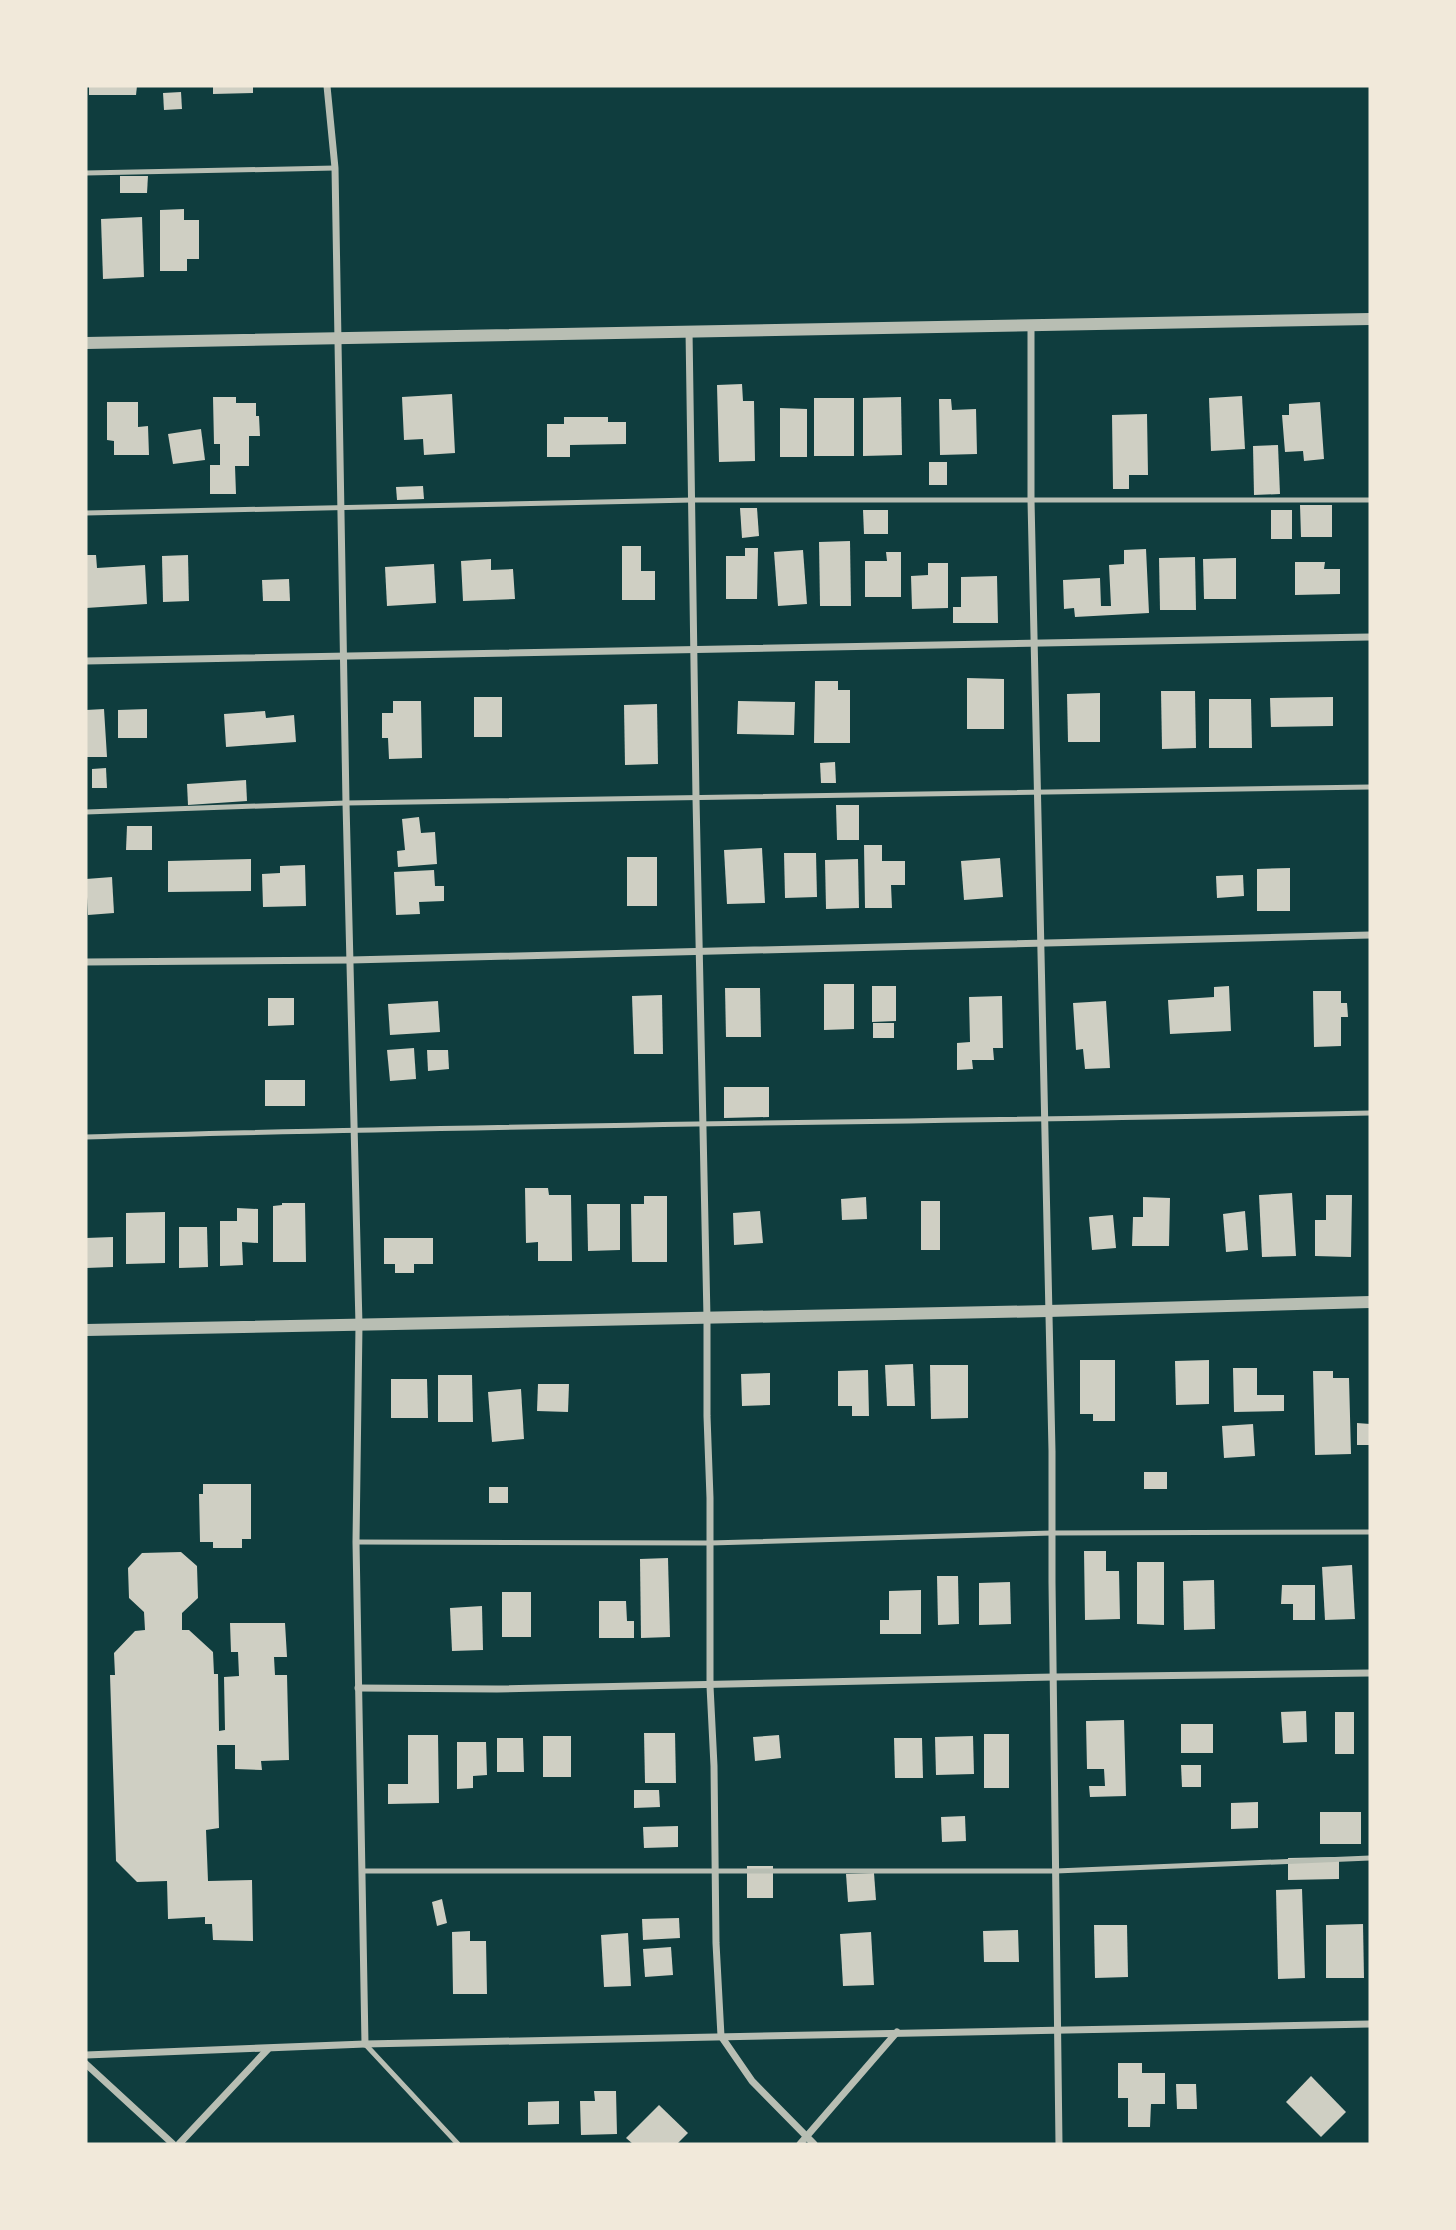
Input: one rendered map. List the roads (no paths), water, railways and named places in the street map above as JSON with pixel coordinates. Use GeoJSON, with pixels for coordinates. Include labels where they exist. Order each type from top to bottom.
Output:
{"type":"FeatureCollection","features":[{"type":"Feature","properties":{"kind":"street"},"geometry":{"type":"LineString","coordinates":[[327,86],[335,168],[346,803],[359,1325],[356,1542],[365,2044]]}},
{"type":"Feature","properties":{"kind":"street"},"geometry":{"type":"LineString","coordinates":[[86,343],[1370,319]]}},
{"type":"Feature","properties":{"kind":"street"},"geometry":{"type":"LineString","coordinates":[[1031,326],[1031,500],[1052,1451],[1059,2144]]}},
{"type":"Feature","properties":{"kind":"street"},"geometry":{"type":"LineString","coordinates":[[689,330],[707,1318],[710,1686],[721,2036],[752,2081],[814,2144]]}},
{"type":"Feature","properties":{"kind":"street"},"geometry":{"type":"LineString","coordinates":[[86,661],[1370,637]]}},
{"type":"Feature","properties":{"kind":"street"},"geometry":{"type":"LineString","coordinates":[[86,961],[351,960],[1370,935]]}},
{"type":"Feature","properties":{"kind":"street"},"geometry":{"type":"LineString","coordinates":[[86,1330],[1370,1302]]}},
{"type":"Feature","properties":{"kind":"street"},"geometry":{"type":"LineString","coordinates":[[358,1688],[710,1686],[1054,1677],[1370,1673]]}},
{"type":"Feature","properties":{"kind":"street"},"geometry":{"type":"LineString","coordinates":[[86,2055],[365,2044],[1370,2024]]}},
{"type":"Feature","properties":{"kind":"street"},"geometry":{"type":"LineString","coordinates":[[800,2144],[897,2032]]}},
{"type":"Feature","properties":{"kind":"street"},"geometry":{"type":"LineString","coordinates":[[179,2144],[268,2049]]}},
{"type":"Feature","properties":{"kind":"street"},"geometry":{"type":"LineString","coordinates":[[86,2064],[173,2144]]}},
{"type":"Feature","properties":{"kind":"lane"},"geometry":{"type":"LineString","coordinates":[[86,173],[335,168]]}},
{"type":"Feature","properties":{"kind":"lane"},"geometry":{"type":"LineString","coordinates":[[86,513],[692,500],[1370,500]]}},
{"type":"Feature","properties":{"kind":"lane"},"geometry":{"type":"LineString","coordinates":[[86,812],[346,803],[1370,787]]}},
{"type":"Feature","properties":{"kind":"lane"},"geometry":{"type":"LineString","coordinates":[[86,1137],[353,1129],[1370,1113]]}},
{"type":"Feature","properties":{"kind":"lane"},"geometry":{"type":"LineString","coordinates":[[356,1542],[710,1543],[1052,1533],[1370,1532]]}},
{"type":"Feature","properties":{"kind":"lane"},"geometry":{"type":"LineString","coordinates":[[362,1871],[1056,1871],[1370,1858]]}},
{"type":"Feature","properties":{"kind":"lane"},"geometry":{"type":"LineString","coordinates":[[365,2044],[458,2144]]}}]}
